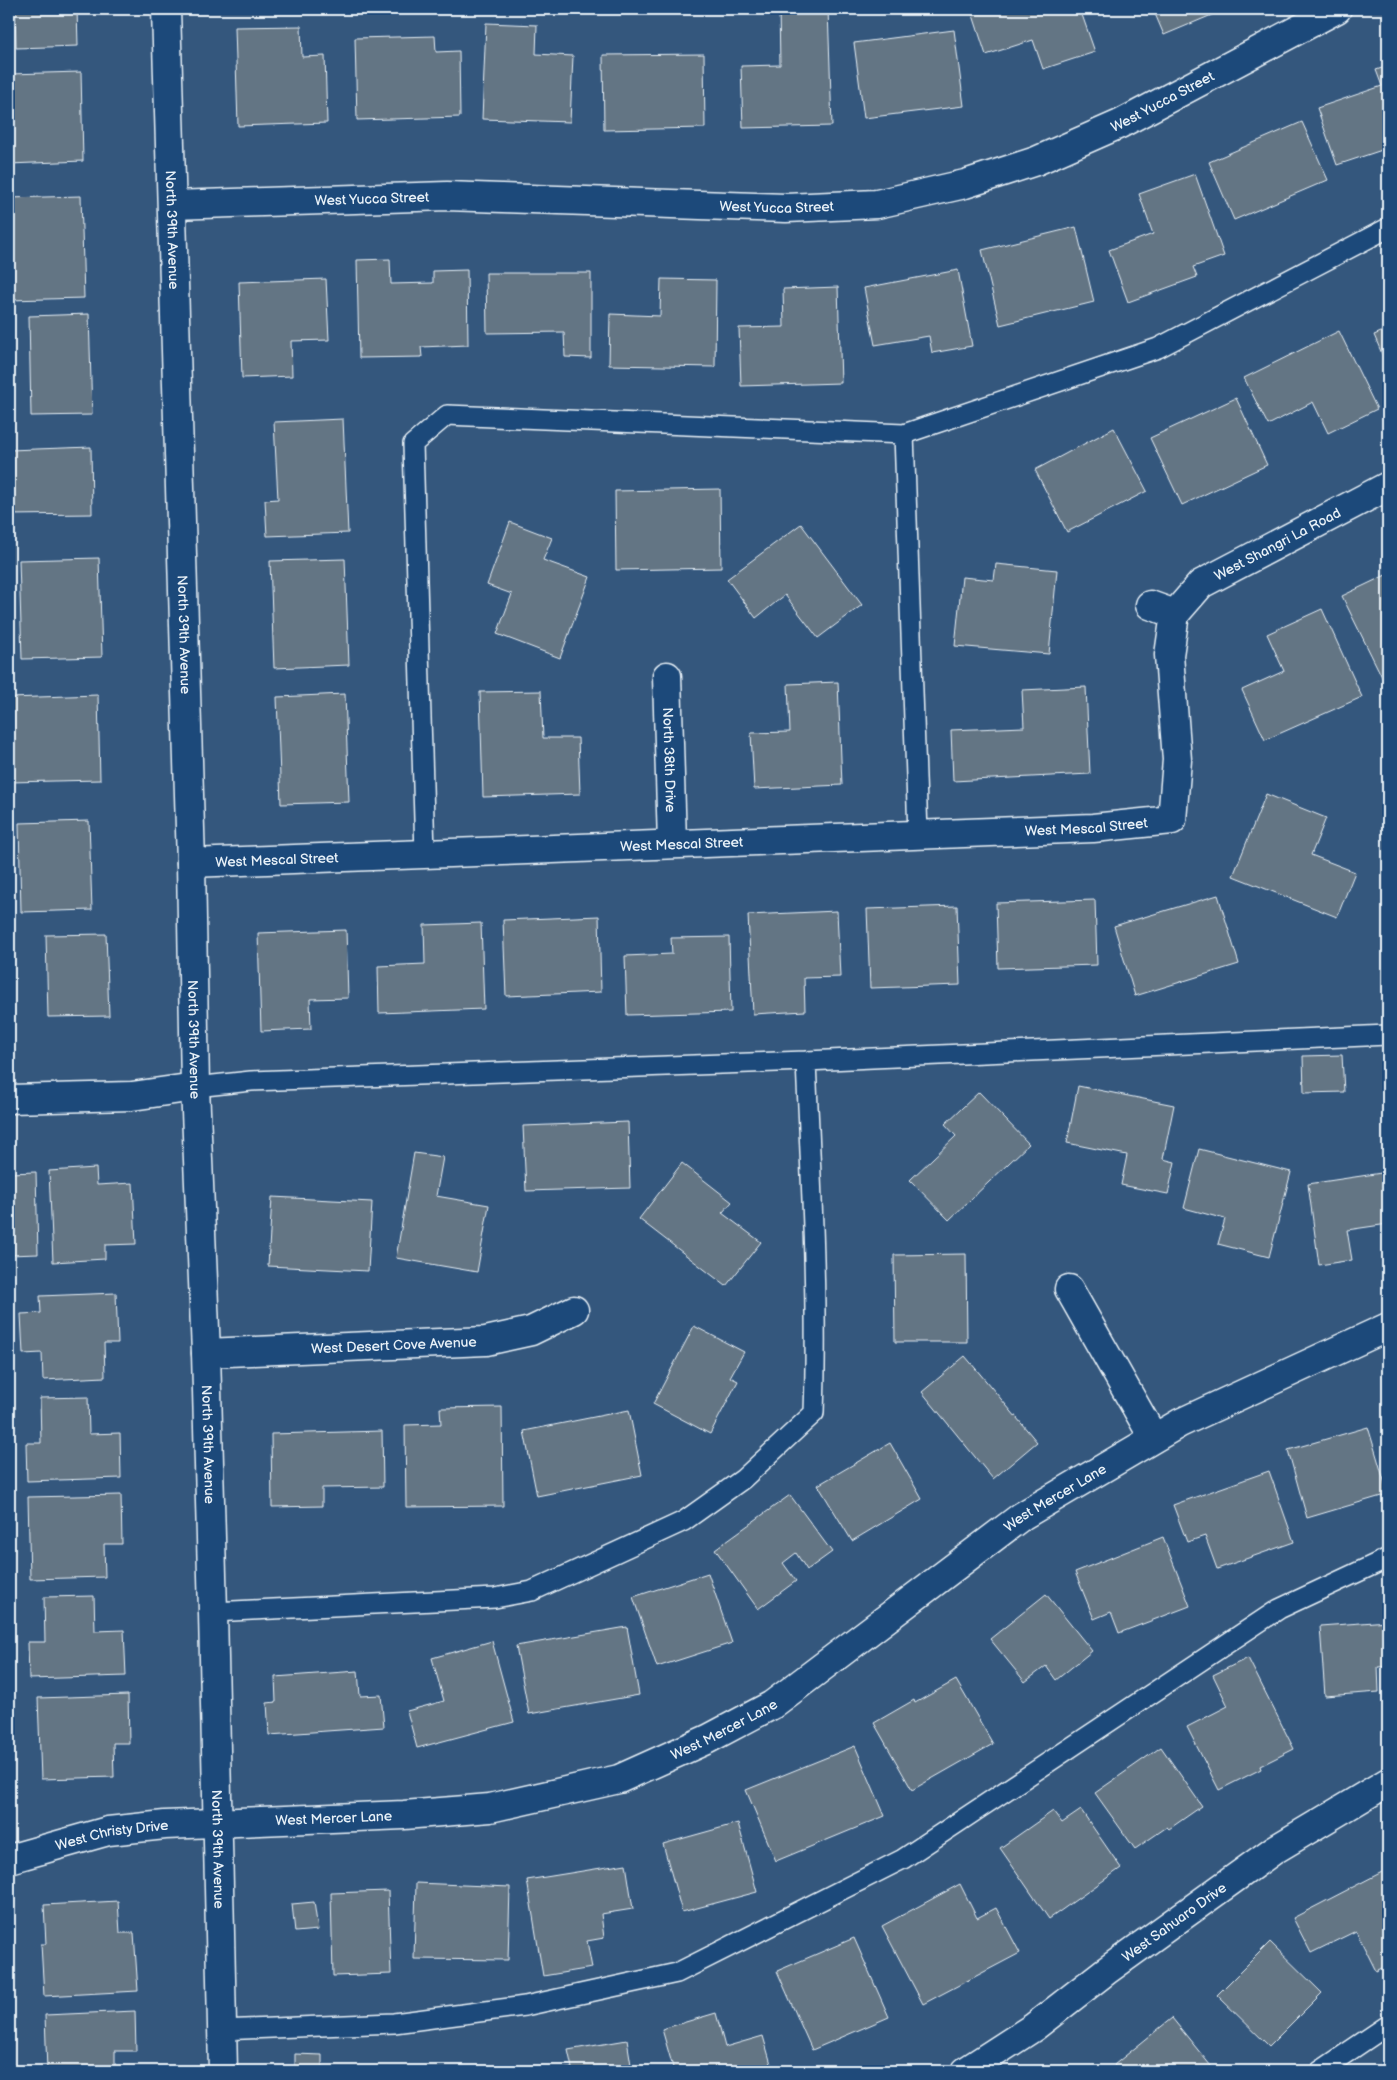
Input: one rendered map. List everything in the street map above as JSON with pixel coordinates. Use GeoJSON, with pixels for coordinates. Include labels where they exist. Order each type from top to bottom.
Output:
{"type":"FeatureCollection","features":[{"type":"Feature","properties":{"kind":"street","name":"North 39th Avenue"},"geometry":{"type":"LineString","coordinates":[[166,9],[191,862],[195,1087],[214,1612],[223,2071]]}},
{"type":"Feature","properties":{"kind":"street","name":"West Yucca Street"},"geometry":{"type":"LineString","coordinates":[[173,205],[447,196],[786,208],[877,204],[965,184],[1036,160],[1120,124],[1332,10]]}},
{"type":"Feature","properties":{"kind":"street","name":"West Shangri La Road"},"geometry":{"type":"LineString","coordinates":[[1175,614],[1201,584],[1388,486]]}},
{"type":"Feature","properties":{"kind":"street"},"geometry":{"type":"LineString","coordinates":[[1150,605],[1175,614]]}},
{"type":"Feature","properties":{"kind":"street","name":"West Mescal Street"},"geometry":{"type":"LineString","coordinates":[[191,862],[1093,828],[1172,820],[1177,760],[1169,655],[1175,614]]}},
{"type":"Feature","properties":{"kind":"street","name":"North 38th Drive"},"geometry":{"type":"LineString","coordinates":[[667,676],[672,843]]}},
{"type":"Feature","properties":{"kind":"street"},"geometry":{"type":"LineString","coordinates":[[9,1100],[132,1096],[195,1087]]}},
{"type":"Feature","properties":{"kind":"street"},"geometry":{"type":"LineString","coordinates":[[1068,1289],[1153,1437]]}},
{"type":"Feature","properties":{"kind":"street","name":"West Desert Cove Avenue"},"geometry":{"type":"LineString","coordinates":[[206,1353],[486,1341],[531,1331],[574,1310]]}},
{"type":"Feature","properties":{"kind":"street","name":"West Mercer Lane"},"geometry":{"type":"LineString","coordinates":[[218,1822],[404,1815],[490,1808],[619,1779],[708,1740],[772,1705],[1022,1516],[1153,1437],[1388,1327]]}},
{"type":"Feature","properties":{"kind":"street","name":"West Sahuaro Drive"},"geometry":{"type":"LineString","coordinates":[[966,2071],[1034,2026],[1106,1971],[1274,1850],[1388,1782]]}},
{"type":"Feature","properties":{"kind":"street","name":"West Christy Drive"},"geometry":{"type":"LineString","coordinates":[[9,1859],[108,1831],[218,1822]]}},
{"type":"Feature","properties":{"kind":"lane"},"geometry":{"type":"LineString","coordinates":[[425,854],[412,444],[447,416],[904,434],[1158,348],[1388,228]]}},
{"type":"Feature","properties":{"kind":"lane"},"geometry":{"type":"LineString","coordinates":[[904,434],[918,834]]}},
{"type":"Feature","properties":{"kind":"lane"},"geometry":{"type":"LineString","coordinates":[[195,1087],[251,1081],[806,1061],[1388,1035]]}},
{"type":"Feature","properties":{"kind":"lane"},"geometry":{"type":"LineString","coordinates":[[214,1612],[495,1598],[532,1591],[684,1521],[743,1480],[814,1413],[816,1352],[815,1281],[806,1061]]}},
{"type":"Feature","properties":{"kind":"lane"},"geometry":{"type":"LineString","coordinates":[[221,2030],[394,2023],[525,2006],[677,1973],[903,1859],[1279,1609],[1388,1558]]}},
{"type":"Feature","properties":{"kind":"lane"},"geometry":{"type":"LineString","coordinates":[[1320,2071],[1388,2025]]}},
{"type":"Feature","properties":{"kind":"building"},"geometry":{"type":"Polygon","coordinates":[[[15,9],[77,9],[78,46],[16,48],[15,9]]]}},
{"type":"Feature","properties":{"kind":"building"},"geometry":{"type":"Polygon","coordinates":[[[779,9],[828,9],[832,126],[743,128],[741,66],[780,65],[779,9]]]}},
{"type":"Feature","properties":{"kind":"building"},"geometry":{"type":"Polygon","coordinates":[[[971,9],[1080,9],[1095,52],[1043,69],[1033,40],[986,55],[971,9]]]}},
{"type":"Feature","properties":{"kind":"building"},"geometry":{"type":"Polygon","coordinates":[[[1153,9],[1226,9],[1164,35],[1153,9]]]}},
{"type":"Feature","properties":{"kind":"building"},"geometry":{"type":"Polygon","coordinates":[[[486,23],[537,25],[536,54],[573,56],[570,122],[482,119],[486,23]]]}},
{"type":"Feature","properties":{"kind":"building"},"geometry":{"type":"Polygon","coordinates":[[[301,26],[302,57],[325,56],[327,123],[238,126],[235,27],[301,26]]]}},
{"type":"Feature","properties":{"kind":"building"},"geometry":{"type":"Polygon","coordinates":[[[954,30],[964,106],[864,118],[854,43],[954,30]]]}},
{"type":"Feature","properties":{"kind":"building"},"geometry":{"type":"Polygon","coordinates":[[[435,36],[436,52],[459,51],[460,117],[357,120],[355,38],[435,36]]]}},
{"type":"Feature","properties":{"kind":"building"},"geometry":{"type":"Polygon","coordinates":[[[704,54],[705,128],[604,130],[603,55],[704,54]]]}},
{"type":"Feature","properties":{"kind":"building"},"geometry":{"type":"Polygon","coordinates":[[[1388,66],[1388,148],[1337,165],[1317,108],[1382,86],[1376,70],[1388,66]]]}},
{"type":"Feature","properties":{"kind":"building"},"geometry":{"type":"Polygon","coordinates":[[[81,72],[83,161],[9,164],[9,74],[81,72]]]}},
{"type":"Feature","properties":{"kind":"building"},"geometry":{"type":"Polygon","coordinates":[[[1302,122],[1328,180],[1234,220],[1209,162],[1302,122]]]}},
{"type":"Feature","properties":{"kind":"building"},"geometry":{"type":"Polygon","coordinates":[[[1195,174],[1224,256],[1193,267],[1197,277],[1128,302],[1109,250],[1153,234],[1139,194],[1195,174]]]}},
{"type":"Feature","properties":{"kind":"building"},"geometry":{"type":"Polygon","coordinates":[[[81,196],[84,298],[9,300],[9,198],[81,196]]]}},
{"type":"Feature","properties":{"kind":"building"},"geometry":{"type":"Polygon","coordinates":[[[1076,227],[1094,302],[1000,325],[982,250],[1076,227]]]}},
{"type":"Feature","properties":{"kind":"building"},"geometry":{"type":"Polygon","coordinates":[[[390,259],[391,284],[433,283],[433,271],[467,270],[468,345],[421,347],[422,357],[359,358],[357,260],[390,259]]]}},
{"type":"Feature","properties":{"kind":"building"},"geometry":{"type":"Polygon","coordinates":[[[958,270],[972,346],[932,353],[929,336],[875,345],[864,288],[958,270]]]}},
{"type":"Feature","properties":{"kind":"building"},"geometry":{"type":"Polygon","coordinates":[[[486,273],[591,273],[591,358],[565,357],[564,332],[487,333],[486,273]]]}},
{"type":"Feature","properties":{"kind":"building"},"geometry":{"type":"Polygon","coordinates":[[[326,279],[329,340],[291,341],[292,376],[242,378],[239,282],[326,279]]]}},
{"type":"Feature","properties":{"kind":"building"},"geometry":{"type":"Polygon","coordinates":[[[661,279],[716,280],[715,367],[609,365],[610,314],[660,316],[661,279]]]}},
{"type":"Feature","properties":{"kind":"building"},"geometry":{"type":"Polygon","coordinates":[[[838,287],[841,383],[741,386],[739,328],[784,327],[783,289],[838,287]]]}},
{"type":"Feature","properties":{"kind":"building"},"geometry":{"type":"Polygon","coordinates":[[[89,314],[92,415],[31,416],[29,316],[89,314]]]}},
{"type":"Feature","properties":{"kind":"building"},"geometry":{"type":"Polygon","coordinates":[[[1388,329],[1388,368],[1374,335],[1388,329]]]}},
{"type":"Feature","properties":{"kind":"building"},"geometry":{"type":"Polygon","coordinates":[[[1339,331],[1377,409],[1328,433],[1313,402],[1268,425],[1244,378],[1339,331]]]}},
{"type":"Feature","properties":{"kind":"building"},"geometry":{"type":"Polygon","coordinates":[[[1236,398],[1267,465],[1182,505],[1150,438],[1236,398]]]}},
{"type":"Feature","properties":{"kind":"building"},"geometry":{"type":"Polygon","coordinates":[[[343,419],[348,533],[267,536],[265,500],[278,499],[274,422],[343,419]]]}},
{"type":"Feature","properties":{"kind":"building"},"geometry":{"type":"Polygon","coordinates":[[[1114,428],[1147,491],[1067,532],[1035,470],[1114,428]]]}},
{"type":"Feature","properties":{"kind":"building"},"geometry":{"type":"Polygon","coordinates":[[[91,447],[92,514],[9,515],[9,450],[91,447]]]}},
{"type":"Feature","properties":{"kind":"building"},"geometry":{"type":"Polygon","coordinates":[[[720,489],[721,568],[616,570],[615,491],[720,489]]]}},
{"type":"Feature","properties":{"kind":"building"},"geometry":{"type":"Polygon","coordinates":[[[510,522],[552,538],[543,560],[590,577],[560,658],[497,634],[512,594],[487,585],[510,522]]]}},
{"type":"Feature","properties":{"kind":"building"},"geometry":{"type":"Polygon","coordinates":[[[801,524],[862,605],[818,638],[785,595],[756,618],[727,579],[801,524]]]}},
{"type":"Feature","properties":{"kind":"building"},"geometry":{"type":"Polygon","coordinates":[[[99,558],[102,657],[22,659],[19,560],[99,558]]]}},
{"type":"Feature","properties":{"kind":"building"},"geometry":{"type":"Polygon","coordinates":[[[345,559],[349,665],[274,668],[270,561],[345,559]]]}},
{"type":"Feature","properties":{"kind":"building"},"geometry":{"type":"Polygon","coordinates":[[[996,564],[1057,570],[1049,654],[955,646],[962,577],[994,580],[996,564]]]}},
{"type":"Feature","properties":{"kind":"building"},"geometry":{"type":"Polygon","coordinates":[[[1388,574],[1388,684],[1386,685],[1342,596],[1388,574]]]}},
{"type":"Feature","properties":{"kind":"building"},"geometry":{"type":"Polygon","coordinates":[[[1322,609],[1362,697],[1265,740],[1242,690],[1284,671],[1267,634],[1322,609]]]}},
{"type":"Feature","properties":{"kind":"building"},"geometry":{"type":"Polygon","coordinates":[[[838,682],[842,785],[754,789],[751,733],[790,732],[788,684],[838,682]]]}},
{"type":"Feature","properties":{"kind":"building"},"geometry":{"type":"Polygon","coordinates":[[[1086,687],[1090,774],[953,781],[951,730],[1024,727],[1022,690],[1086,687]]]}},
{"type":"Feature","properties":{"kind":"building"},"geometry":{"type":"Polygon","coordinates":[[[541,691],[543,738],[578,738],[580,794],[483,797],[480,692],[541,691]]]}},
{"type":"Feature","properties":{"kind":"building"},"geometry":{"type":"Polygon","coordinates":[[[345,694],[349,802],[281,804],[277,697],[345,694]]]}},
{"type":"Feature","properties":{"kind":"building"},"geometry":{"type":"Polygon","coordinates":[[[98,695],[100,780],[9,782],[9,698],[98,695]]]}},
{"type":"Feature","properties":{"kind":"building"},"geometry":{"type":"Polygon","coordinates":[[[1266,794],[1326,818],[1311,855],[1355,872],[1337,917],[1233,876],[1266,794]]]}},
{"type":"Feature","properties":{"kind":"building"},"geometry":{"type":"Polygon","coordinates":[[[89,821],[92,910],[21,912],[19,823],[89,821]]]}},
{"type":"Feature","properties":{"kind":"building"},"geometry":{"type":"Polygon","coordinates":[[[1218,895],[1239,964],[1135,996],[1114,926],[1218,895]]]}},
{"type":"Feature","properties":{"kind":"building"},"geometry":{"type":"Polygon","coordinates":[[[1095,900],[1097,965],[998,968],[996,903],[1095,900]]]}},
{"type":"Feature","properties":{"kind":"building"},"geometry":{"type":"Polygon","coordinates":[[[957,906],[960,985],[870,988],[867,909],[957,906]]]}},
{"type":"Feature","properties":{"kind":"building"},"geometry":{"type":"Polygon","coordinates":[[[837,911],[840,977],[804,978],[805,1011],[753,1014],[748,915],[837,911]]]}},
{"type":"Feature","properties":{"kind":"building"},"geometry":{"type":"Polygon","coordinates":[[[599,916],[601,992],[506,996],[503,920],[599,916]]]}},
{"type":"Feature","properties":{"kind":"building"},"geometry":{"type":"Polygon","coordinates":[[[481,923],[484,1009],[379,1013],[378,966],[425,964],[424,925],[481,923]]]}},
{"type":"Feature","properties":{"kind":"building"},"geometry":{"type":"Polygon","coordinates":[[[346,930],[348,998],[310,999],[311,1029],[261,1031],[258,933],[346,930]]]}},
{"type":"Feature","properties":{"kind":"building"},"geometry":{"type":"Polygon","coordinates":[[[106,934],[109,1016],[48,1017],[46,935],[106,934]]]}},
{"type":"Feature","properties":{"kind":"building"},"geometry":{"type":"Polygon","coordinates":[[[729,937],[731,1012],[627,1015],[625,956],[672,954],[671,938],[729,937]]]}},
{"type":"Feature","properties":{"kind":"building"},"geometry":{"type":"Polygon","coordinates":[[[1342,1055],[1344,1092],[1304,1093],[1303,1056],[1342,1055]]]}},
{"type":"Feature","properties":{"kind":"building"},"geometry":{"type":"Polygon","coordinates":[[[1078,1086],[1174,1105],[1163,1159],[1175,1162],[1168,1194],[1121,1185],[1127,1155],[1067,1143],[1078,1086]]]}},
{"type":"Feature","properties":{"kind":"building"},"geometry":{"type":"Polygon","coordinates":[[[979,1092],[1029,1144],[949,1220],[910,1180],[956,1136],[945,1124],[979,1092]]]}},
{"type":"Feature","properties":{"kind":"building"},"geometry":{"type":"Polygon","coordinates":[[[628,1122],[630,1188],[526,1191],[523,1126],[628,1122]]]}},
{"type":"Feature","properties":{"kind":"building"},"geometry":{"type":"Polygon","coordinates":[[[1199,1149],[1291,1172],[1269,1257],[1218,1244],[1225,1219],[1184,1208],[1199,1149]]]}},
{"type":"Feature","properties":{"kind":"building"},"geometry":{"type":"Polygon","coordinates":[[[414,1153],[443,1157],[436,1196],[489,1205],[477,1272],[396,1258],[414,1153]]]}},
{"type":"Feature","properties":{"kind":"building"},"geometry":{"type":"Polygon","coordinates":[[[682,1163],[732,1202],[722,1213],[761,1242],[726,1286],[639,1219],[682,1163]]]}},
{"type":"Feature","properties":{"kind":"building"},"geometry":{"type":"Polygon","coordinates":[[[96,1168],[97,1185],[133,1183],[136,1244],[105,1245],[105,1259],[53,1262],[49,1171],[96,1168]]]}},
{"type":"Feature","properties":{"kind":"building"},"geometry":{"type":"Polygon","coordinates":[[[36,1172],[38,1254],[9,1255],[9,1173],[36,1172]]]}},
{"type":"Feature","properties":{"kind":"building"},"geometry":{"type":"Polygon","coordinates":[[[1388,1172],[1388,1224],[1347,1230],[1352,1260],[1319,1265],[1308,1184],[1388,1172]]]}},
{"type":"Feature","properties":{"kind":"building"},"geometry":{"type":"Polygon","coordinates":[[[272,1197],[372,1202],[368,1271],[268,1266],[272,1197]]]}},
{"type":"Feature","properties":{"kind":"building"},"geometry":{"type":"Polygon","coordinates":[[[966,1254],[967,1342],[895,1342],[894,1255],[966,1254]]]}},
{"type":"Feature","properties":{"kind":"building"},"geometry":{"type":"Polygon","coordinates":[[[116,1293],[118,1343],[104,1343],[105,1377],[43,1380],[42,1353],[23,1354],[21,1314],[41,1313],[40,1296],[116,1293]]]}},
{"type":"Feature","properties":{"kind":"building"},"geometry":{"type":"Polygon","coordinates":[[[694,1326],[744,1352],[730,1377],[738,1381],[710,1434],[653,1404],[694,1326]]]}},
{"type":"Feature","properties":{"kind":"building"},"geometry":{"type":"Polygon","coordinates":[[[965,1356],[1037,1442],[993,1479],[922,1392],[965,1356]]]}},
{"type":"Feature","properties":{"kind":"building"},"geometry":{"type":"Polygon","coordinates":[[[88,1397],[89,1434],[120,1433],[121,1478],[27,1481],[26,1443],[41,1443],[40,1398],[88,1397]]]}},
{"type":"Feature","properties":{"kind":"building"},"geometry":{"type":"Polygon","coordinates":[[[502,1407],[503,1506],[406,1507],[405,1425],[441,1424],[440,1408],[502,1407]]]}},
{"type":"Feature","properties":{"kind":"building"},"geometry":{"type":"Polygon","coordinates":[[[629,1410],[642,1475],[537,1496],[524,1431],[629,1410]]]}},
{"type":"Feature","properties":{"kind":"building"},"geometry":{"type":"Polygon","coordinates":[[[1368,1427],[1388,1494],[1307,1518],[1288,1450],[1368,1427]]]}},
{"type":"Feature","properties":{"kind":"building"},"geometry":{"type":"Polygon","coordinates":[[[382,1431],[383,1487],[322,1488],[322,1506],[272,1507],[271,1434],[382,1431]]]}},
{"type":"Feature","properties":{"kind":"building"},"geometry":{"type":"Polygon","coordinates":[[[890,1443],[922,1499],[852,1541],[818,1485],[890,1443]]]}},
{"type":"Feature","properties":{"kind":"building"},"geometry":{"type":"Polygon","coordinates":[[[1269,1471],[1294,1542],[1217,1569],[1205,1536],[1187,1542],[1173,1505],[1269,1471]]]}},
{"type":"Feature","properties":{"kind":"building"},"geometry":{"type":"Polygon","coordinates":[[[121,1495],[122,1544],[104,1544],[105,1577],[30,1579],[28,1497],[121,1495]]]}},
{"type":"Feature","properties":{"kind":"building"},"geometry":{"type":"Polygon","coordinates":[[[790,1495],[832,1552],[807,1570],[796,1553],[783,1563],[796,1581],[758,1609],[715,1549],[790,1495]]]}},
{"type":"Feature","properties":{"kind":"building"},"geometry":{"type":"Polygon","coordinates":[[[1163,1537],[1190,1606],[1119,1633],[1111,1612],[1094,1619],[1075,1572],[1163,1537]]]}},
{"type":"Feature","properties":{"kind":"building"},"geometry":{"type":"Polygon","coordinates":[[[708,1573],[732,1643],[657,1667],[633,1597],[708,1573]]]}},
{"type":"Feature","properties":{"kind":"building"},"geometry":{"type":"Polygon","coordinates":[[[1046,1594],[1092,1651],[1056,1680],[1046,1666],[1025,1682],[990,1639],[1046,1594]]]}},
{"type":"Feature","properties":{"kind":"building"},"geometry":{"type":"Polygon","coordinates":[[[94,1596],[95,1631],[124,1630],[126,1676],[29,1679],[28,1642],[45,1642],[44,1597],[94,1596]]]}},
{"type":"Feature","properties":{"kind":"building"},"geometry":{"type":"Polygon","coordinates":[[[1388,1621],[1388,1666],[1378,1667],[1379,1692],[1325,1696],[1320,1626],[1388,1621]]]}},
{"type":"Feature","properties":{"kind":"building"},"geometry":{"type":"Polygon","coordinates":[[[627,1627],[639,1695],[529,1714],[516,1646],[627,1627]]]}},
{"type":"Feature","properties":{"kind":"building"},"geometry":{"type":"Polygon","coordinates":[[[492,1641],[514,1722],[417,1748],[407,1711],[444,1701],[432,1658],[492,1641]]]}},
{"type":"Feature","properties":{"kind":"building"},"geometry":{"type":"Polygon","coordinates":[[[1248,1658],[1294,1749],[1260,1766],[1261,1769],[1219,1790],[1187,1727],[1228,1706],[1213,1675],[1248,1658]]]}},
{"type":"Feature","properties":{"kind":"building"},"geometry":{"type":"Polygon","coordinates":[[[358,1671],[360,1696],[381,1695],[384,1727],[269,1735],[267,1703],[276,1702],[275,1677],[358,1671]]]}},
{"type":"Feature","properties":{"kind":"building"},"geometry":{"type":"Polygon","coordinates":[[[956,1680],[993,1744],[912,1790],[874,1723],[914,1700],[915,1703],[956,1680]]]}},
{"type":"Feature","properties":{"kind":"building"},"geometry":{"type":"Polygon","coordinates":[[[128,1695],[129,1743],[113,1743],[114,1777],[41,1779],[38,1698],[128,1695]]]}},
{"type":"Feature","properties":{"kind":"building"},"geometry":{"type":"Polygon","coordinates":[[[855,1746],[885,1816],[776,1861],[746,1790],[855,1746]]]}},
{"type":"Feature","properties":{"kind":"building"},"geometry":{"type":"Polygon","coordinates":[[[1161,1747],[1202,1806],[1169,1829],[1167,1827],[1135,1849],[1095,1793],[1161,1747]]]}},
{"type":"Feature","properties":{"kind":"building"},"geometry":{"type":"Polygon","coordinates":[[[1081,1810],[1121,1868],[1049,1919],[1000,1848],[1053,1811],[1062,1823],[1081,1810]]]}},
{"type":"Feature","properties":{"kind":"building"},"geometry":{"type":"Polygon","coordinates":[[[738,1823],[757,1892],[682,1912],[663,1844],[738,1823]]]}},
{"type":"Feature","properties":{"kind":"building"},"geometry":{"type":"Polygon","coordinates":[[[626,1864],[633,1909],[601,1914],[604,1938],[587,1941],[592,1968],[543,1976],[527,1880],[626,1864]]]}},
{"type":"Feature","properties":{"kind":"building"},"geometry":{"type":"Polygon","coordinates":[[[1384,1871],[1388,1880],[1388,1965],[1376,1971],[1356,1931],[1311,1953],[1293,1918],[1384,1871]]]}},
{"type":"Feature","properties":{"kind":"building"},"geometry":{"type":"Polygon","coordinates":[[[416,1883],[510,1887],[508,1960],[414,1959],[416,1883]]]}},
{"type":"Feature","properties":{"kind":"building"},"geometry":{"type":"Polygon","coordinates":[[[960,1884],[977,1918],[996,1908],[1020,1953],[923,2004],[882,1926],[960,1884]]]}},
{"type":"Feature","properties":{"kind":"building"},"geometry":{"type":"Polygon","coordinates":[[[388,1891],[391,1974],[333,1976],[331,1893],[388,1891]]]}},
{"type":"Feature","properties":{"kind":"building"},"geometry":{"type":"Polygon","coordinates":[[[118,1901],[120,1933],[134,1933],[138,1991],[44,1996],[41,1944],[46,1944],[44,1905],[118,1901]]]}},
{"type":"Feature","properties":{"kind":"building"},"geometry":{"type":"Polygon","coordinates":[[[314,1902],[318,1930],[295,1932],[292,1904],[314,1902]]]}},
{"type":"Feature","properties":{"kind":"building"},"geometry":{"type":"Polygon","coordinates":[[[854,1938],[889,2017],[812,2050],[777,1971],[854,1938]]]}},
{"type":"Feature","properties":{"kind":"building"},"geometry":{"type":"Polygon","coordinates":[[[1270,1942],[1322,1993],[1269,2046],[1217,1995],[1270,1942]]]}},
{"type":"Feature","properties":{"kind":"building"},"geometry":{"type":"Polygon","coordinates":[[[135,2011],[136,2051],[115,2051],[115,2071],[47,2071],[45,2015],[135,2011]]]}},
{"type":"Feature","properties":{"kind":"building"},"geometry":{"type":"Polygon","coordinates":[[[716,2013],[725,2047],[763,2036],[773,2071],[674,2071],[662,2029],[716,2013]]]}},
{"type":"Feature","properties":{"kind":"building"},"geometry":{"type":"Polygon","coordinates":[[[1172,2018],[1215,2071],[1119,2071],[1114,2065],[1172,2018]]]}},
{"type":"Feature","properties":{"kind":"building"},"geometry":{"type":"Polygon","coordinates":[[[627,2040],[632,2071],[553,2071],[572,2068],[568,2050],[627,2040]]]}},
{"type":"Feature","properties":{"kind":"building"},"geometry":{"type":"Polygon","coordinates":[[[295,2054],[322,2055],[322,2071],[295,2071],[295,2054]]]}}]}
